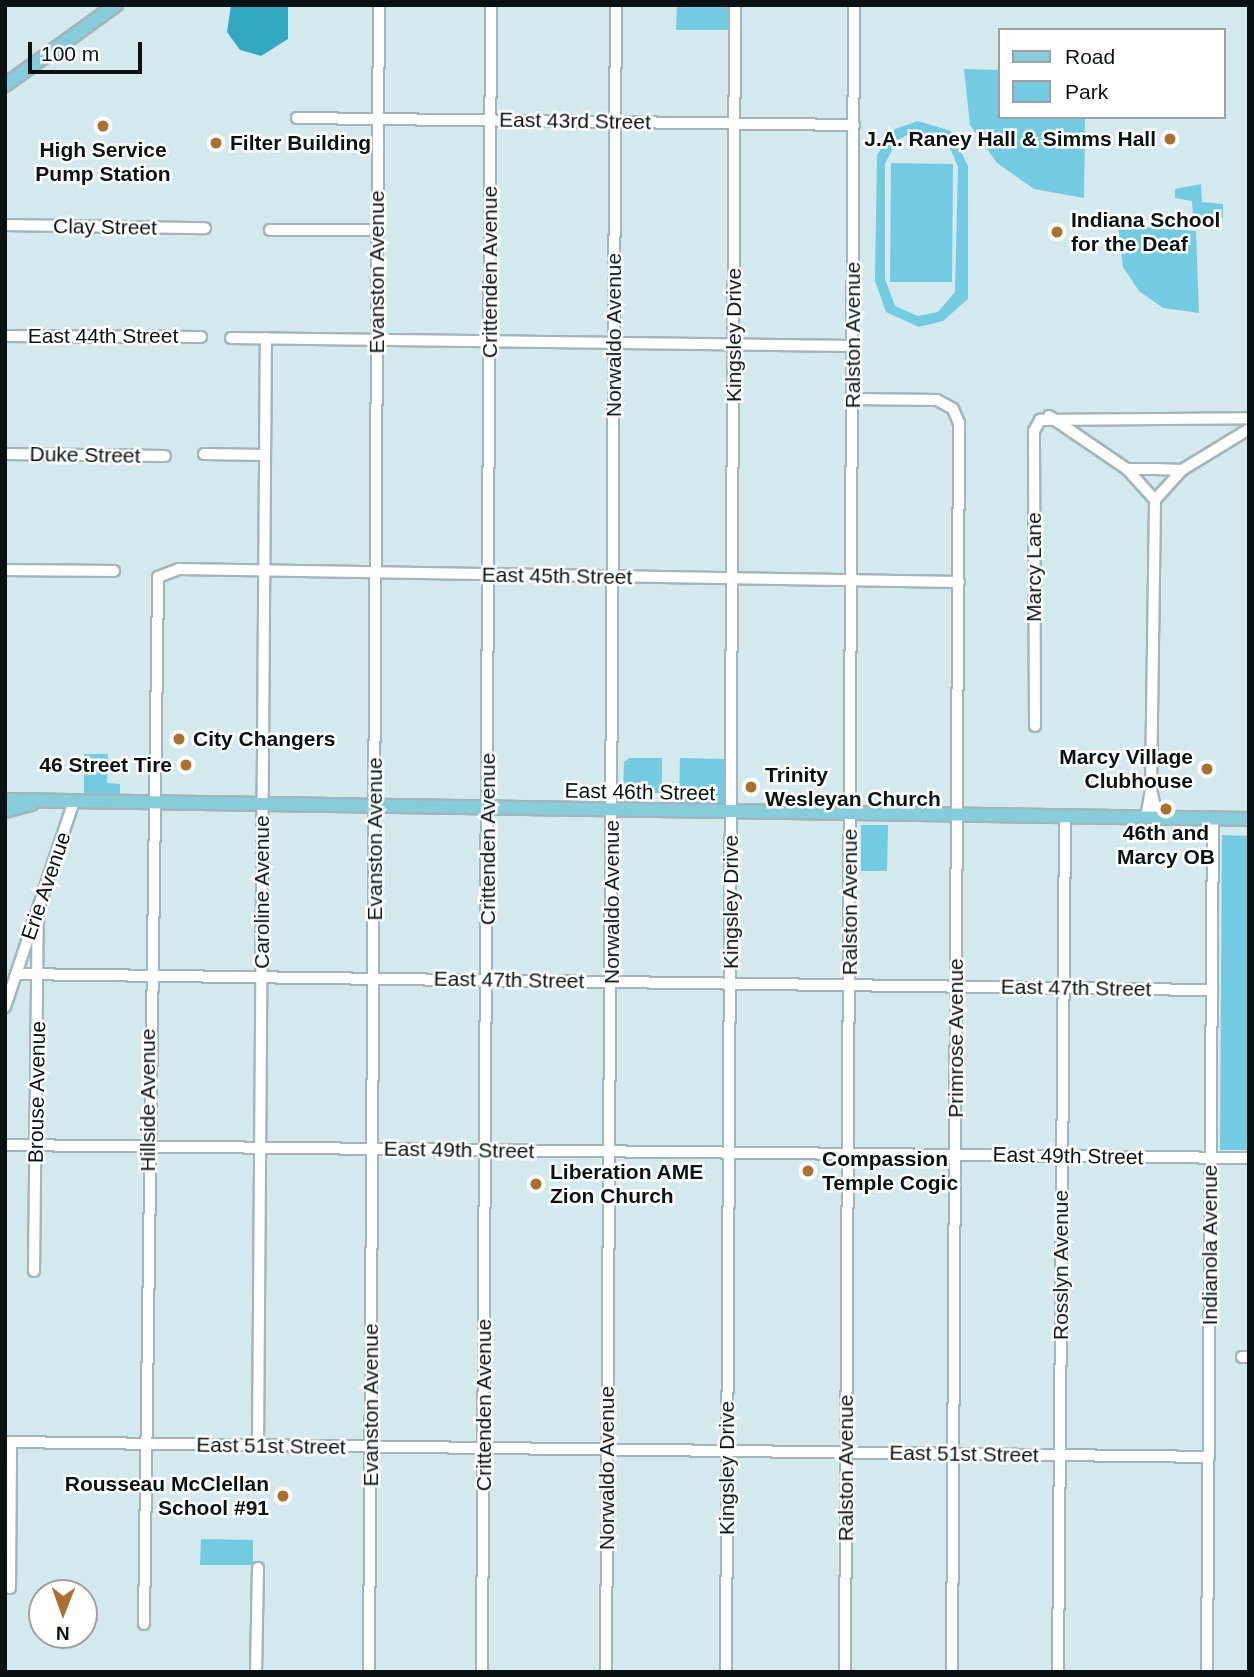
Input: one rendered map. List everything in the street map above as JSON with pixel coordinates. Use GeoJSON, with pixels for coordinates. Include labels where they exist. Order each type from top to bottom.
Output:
{"type":"FeatureCollection","features":[{"type":"Feature","properties":{"kind":"main road"},"geometry":{"type":"LineString","coordinates":[[5,85],[116,5]]}},
{"type":"Feature","properties":{"kind":"main road","name":"East 46th Street"},"geometry":{"type":"LineString","coordinates":[[5,800],[32,804],[1249,819]]}},
{"type":"Feature","properties":{"kind":"main road","name":"East 46th Street"},"geometry":{"type":"LineString","coordinates":[[5,811],[32,804]]}},
{"type":"Feature","properties":{"kind":"street","name":"Evanston Avenue"},"geometry":{"type":"LineString","coordinates":[[369,1672],[379,5]]}},
{"type":"Feature","properties":{"kind":"street","name":"Crittenden Avenue"},"geometry":{"type":"LineString","coordinates":[[482,1672],[491,5]]}},
{"type":"Feature","properties":{"kind":"street","name":"Norwaldo Avenue"},"geometry":{"type":"LineString","coordinates":[[606,1672],[615,5]]}},
{"type":"Feature","properties":{"kind":"street","name":"Kingsley Drive"},"geometry":{"type":"LineString","coordinates":[[726,1672],[735,5]]}},
{"type":"Feature","properties":{"kind":"street","name":"Ralston Avenue"},"geometry":{"type":"LineString","coordinates":[[845,1672],[854,5]]}},
{"type":"Feature","properties":{"kind":"street","name":"East 43rd Street"},"geometry":{"type":"LineString","coordinates":[[297,118],[854,125]]}},
{"type":"Feature","properties":{"kind":"street","name":"Clay Street"},"geometry":{"type":"LineString","coordinates":[[5,225],[205,228]]}},
{"type":"Feature","properties":{"kind":"street"},"geometry":{"type":"LineString","coordinates":[[270,230],[378,230]]}},
{"type":"Feature","properties":{"kind":"street","name":"East 44th Street"},"geometry":{"type":"LineString","coordinates":[[5,335],[201,337]]}},
{"type":"Feature","properties":{"kind":"street"},"geometry":{"type":"LineString","coordinates":[[231,338],[853,346]]}},
{"type":"Feature","properties":{"kind":"street","name":"Caroline Avenue"},"geometry":{"type":"LineString","coordinates":[[258,1446],[266,338]]}},
{"type":"Feature","properties":{"kind":"street","name":"Primrose Avenue"},"geometry":{"type":"LineString","coordinates":[[852,399],[937,400],[951,407],[959,424],[952,1672]]}},
{"type":"Feature","properties":{"kind":"street"},"geometry":{"type":"LineString","coordinates":[[1048,415],[1249,418]]}},
{"type":"Feature","properties":{"kind":"street"},"geometry":{"type":"LineString","coordinates":[[1048,415],[1127,469],[1155,500]]}},
{"type":"Feature","properties":{"kind":"street","name":"Marcy Lane"},"geometry":{"type":"LineString","coordinates":[[1035,726],[1034,431],[1048,415]]}},
{"type":"Feature","properties":{"kind":"street"},"geometry":{"type":"LineString","coordinates":[[1151,818],[1155,500],[1182,470],[1249,429]]}},
{"type":"Feature","properties":{"kind":"street","name":"Duke Street"},"geometry":{"type":"LineString","coordinates":[[5,454],[165,456]]}},
{"type":"Feature","properties":{"kind":"street"},"geometry":{"type":"LineString","coordinates":[[204,454],[265,455]]}},
{"type":"Feature","properties":{"kind":"street"},"geometry":{"type":"LineString","coordinates":[[1127,469],[1182,470]]}},
{"type":"Feature","properties":{"kind":"street","name":"East 45th Street"},"geometry":{"type":"LineString","coordinates":[[158,578],[179,569],[263,573],[959,582]]}},
{"type":"Feature","properties":{"kind":"street"},"geometry":{"type":"LineString","coordinates":[[5,570],[114,571]]}},
{"type":"Feature","properties":{"kind":"street","name":"Hillside Avenue"},"geometry":{"type":"LineString","coordinates":[[144,1624],[150,805],[158,578]]}},
{"type":"Feature","properties":{"kind":"street","name":"Erie Avenue"},"geometry":{"type":"LineString","coordinates":[[5,1007],[74,804]]}},
{"type":"Feature","properties":{"kind":"street","name":"Rosslyn Avenue"},"geometry":{"type":"LineString","coordinates":[[1058,1672],[1065,817]]}},
{"type":"Feature","properties":{"kind":"street","name":"Indianola Avenue"},"geometry":{"type":"LineString","coordinates":[[1208,1672],[1213,819]]}},
{"type":"Feature","properties":{"kind":"street","name":"Brouse Avenue"},"geometry":{"type":"LineString","coordinates":[[34,1271],[38,913]]}},
{"type":"Feature","properties":{"kind":"street","name":"East 47th Street"},"geometry":{"type":"LineString","coordinates":[[16,974],[1212,990]]}},
{"type":"Feature","properties":{"kind":"street","name":"East 49th Street"},"geometry":{"type":"LineString","coordinates":[[5,1146],[1249,1158]]}},
{"type":"Feature","properties":{"kind":"street"},"geometry":{"type":"LineString","coordinates":[[8,1442],[10,1588]]}},
{"type":"Feature","properties":{"kind":"street","name":"East 51st Street"},"geometry":{"type":"LineString","coordinates":[[8,1442],[1209,1457]]}},
{"type":"Feature","properties":{"kind":"street"},"geometry":{"type":"LineString","coordinates":[[256,1672],[258,1568]]}},
{"type":"Feature","properties":{"kind":"green space"},"geometry":{"type":"Polygon","coordinates":[[[677,5],[728,5],[728,30],[676,30],[677,5]]]}},
{"type":"Feature","properties":{"kind":"green space"},"geometry":{"type":"Polygon","coordinates":[[[964,69],[998,70],[998,119],[1085,119],[1084,198],[1034,189],[997,163],[970,125],[964,69]]]}},
{"type":"Feature","properties":{"kind":"green space"},"geometry":{"type":"Polygon","coordinates":[[[918,121],[951,131],[968,166],[968,299],[943,321],[919,327],[886,312],[875,281],[877,155],[895,129],[918,121]],[[916,131],[897,140],[885,164],[885,279],[895,306],[918,316],[938,312],[955,292],[958,167],[947,141],[916,131]]]}},
{"type":"Feature","properties":{"kind":"green space"},"geometry":{"type":"Polygon","coordinates":[[[891,163],[953,164],[952,282],[890,282],[891,163]]]}},
{"type":"Feature","properties":{"kind":"green space"},"geometry":{"type":"Polygon","coordinates":[[[1201,184],[1202,202],[1223,204],[1223,218],[1193,216],[1192,201],[1175,198],[1175,189],[1201,184]]]}},
{"type":"Feature","properties":{"kind":"green space"},"geometry":{"type":"Polygon","coordinates":[[[1118,225],[1196,231],[1199,313],[1163,308],[1139,291],[1123,267],[1118,225]]]}},
{"type":"Feature","properties":{"kind":"green space"},"geometry":{"type":"Polygon","coordinates":[[[84,754],[108,754],[107,783],[120,784],[120,795],[84,795],[84,754]]]}},
{"type":"Feature","properties":{"kind":"green space"},"geometry":{"type":"Polygon","coordinates":[[[629,758],[662,758],[662,793],[623,793],[624,762],[629,758]]]}},
{"type":"Feature","properties":{"kind":"green space"},"geometry":{"type":"Polygon","coordinates":[[[680,758],[726,759],[725,804],[679,803],[680,758]]]}},
{"type":"Feature","properties":{"kind":"green space"},"geometry":{"type":"Polygon","coordinates":[[[861,825],[888,825],[887,871],[861,871],[861,825]]]}},
{"type":"Feature","properties":{"kind":"green space"},"geometry":{"type":"Polygon","coordinates":[[[1222,835],[1249,836],[1249,1150],[1220,1150],[1222,835]]]}},
{"type":"Feature","properties":{"kind":"green space"},"geometry":{"type":"Polygon","coordinates":[[[201,1539],[253,1540],[253,1565],[200,1565],[201,1539]]]}},
{"type":"Feature","properties":{"kind":"shaded area"},"geometry":{"type":"Polygon","coordinates":[[[231,5],[288,5],[288,39],[261,56],[240,50],[227,32],[231,5]]]}},
{"type":"Feature","properties":{"kind":"place","name":"High Service Pump Station"},"geometry":{"type":"Point","coordinates":[103,126]}},
{"type":"Feature","properties":{"kind":"place","name":"J.A. Raney Hall & Simms Hall"},"geometry":{"type":"Point","coordinates":[1170,139]}},
{"type":"Feature","properties":{"kind":"place","name":"Filter Building"},"geometry":{"type":"Point","coordinates":[216,143]}},
{"type":"Feature","properties":{"kind":"place","name":"Indiana School for the Deaf"},"geometry":{"type":"Point","coordinates":[1057,232]}},
{"type":"Feature","properties":{"kind":"place","name":"City Changers"},"geometry":{"type":"Point","coordinates":[179,739]}},
{"type":"Feature","properties":{"kind":"place","name":"46 Street Tire"},"geometry":{"type":"Point","coordinates":[186,765]}},
{"type":"Feature","properties":{"kind":"place","name":"Marcy Village Clubhouse"},"geometry":{"type":"Point","coordinates":[1207,769]}},
{"type":"Feature","properties":{"kind":"place","name":"Trinity Wesleyan Church"},"geometry":{"type":"Point","coordinates":[751,787]}},
{"type":"Feature","properties":{"kind":"place","name":"46th and Marcy OB"},"geometry":{"type":"Point","coordinates":[1166,809]}},
{"type":"Feature","properties":{"kind":"place","name":"Compassion Temple Cogic"},"geometry":{"type":"Point","coordinates":[808,1171]}},
{"type":"Feature","properties":{"kind":"place","name":"Liberation AME Zion Church"},"geometry":{"type":"Point","coordinates":[536,1184]}},
{"type":"Feature","properties":{"kind":"place","name":"Rousseau McClellan School #91"},"geometry":{"type":"Point","coordinates":[283,1496]}}]}
